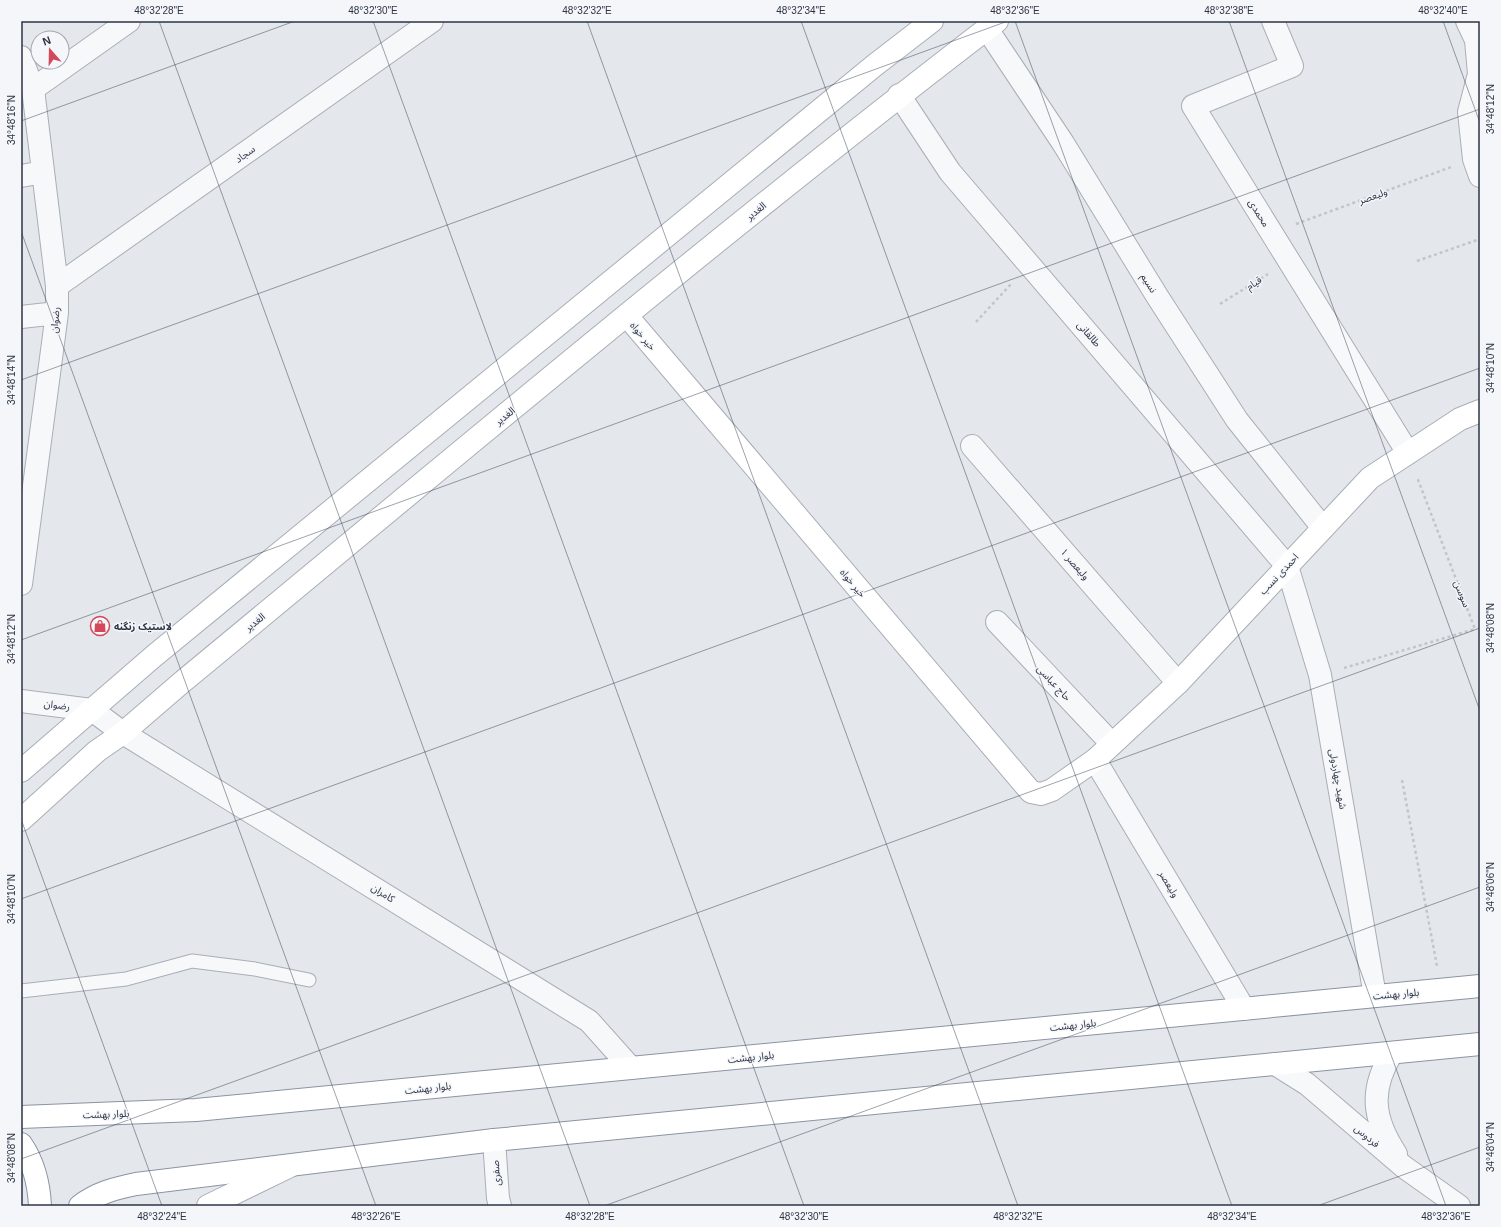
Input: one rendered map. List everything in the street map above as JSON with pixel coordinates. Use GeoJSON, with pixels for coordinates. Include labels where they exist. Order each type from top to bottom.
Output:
{"type":"FeatureCollection","features":[{"type":"Feature","properties":{"kind":"main road"},"geometry":{"type":"LineString","coordinates":[[21,771],[154,656],[875,65],[932,21]]}},
{"type":"Feature","properties":{"kind":"main road","name":"الغدیر"},"geometry":{"type":"LineString","coordinates":[[21,820],[97,751],[123,733],[181,683],[627,316],[899,95],[992,25]]}},
{"type":"Feature","properties":{"kind":"main road","name":"خیر خواه"},"geometry":{"type":"LineString","coordinates":[[627,316],[1031,792],[1041,794],[1052,790],[1095,760]]}},
{"type":"Feature","properties":{"kind":"main road","name":"احمدی نسب"},"geometry":{"type":"LineString","coordinates":[[1095,760],[1178,683],[1370,478],[1460,419],[1480,411]]}},
{"type":"Feature","properties":{"kind":"main road","name":"بلوار بهشت"},"geometry":{"type":"LineString","coordinates":[[21,1117],[196,1110],[1480,986]]}},
{"type":"Feature","properties":{"kind":"main road"},"geometry":{"type":"LineString","coordinates":[[80,1206],[110,1189],[136,1184],[494,1140],[1480,1044]]}},
{"type":"Feature","properties":{"kind":"main road"},"geometry":{"type":"LineString","coordinates":[[21,1144],[29,1155],[36,1174],[40,1189],[40,1206]]}},
{"type":"Feature","properties":{"kind":"main road"},"geometry":{"type":"LineString","coordinates":[[208,1206],[291,1165]]}},
{"type":"Feature","properties":{"kind":"street"},"geometry":{"type":"LineString","coordinates":[[33,89],[129,21]]}},
{"type":"Feature","properties":{"kind":"street","name":"سجاد"},"geometry":{"type":"LineString","coordinates":[[57,286],[432,21]]}},
{"type":"Feature","properties":{"kind":"street","name":"محمدی"},"geometry":{"type":"LineString","coordinates":[[1273,21],[1292,66],[1194,106],[1408,453]]}},
{"type":"Feature","properties":{"kind":"street"},"geometry":{"type":"LineString","coordinates":[[1467,21],[1476,40],[1479,74],[1469,112],[1477,167]]}},
{"type":"Feature","properties":{"kind":"street","name":"نسیم"},"geometry":{"type":"LineString","coordinates":[[992,25],[1157,296],[1237,420],[1323,528]]}},
{"type":"Feature","properties":{"kind":"street","name":"رضوان"},"geometry":{"type":"LineString","coordinates":[[21,58],[33,89],[57,286],[57,313],[21,584]]}},
{"type":"Feature","properties":{"kind":"street","name":"طالقانی"},"geometry":{"type":"LineString","coordinates":[[899,95],[950,172],[1287,566]]}},
{"type":"Feature","properties":{"kind":"street"},"geometry":{"type":"LineString","coordinates":[[21,176],[43,172]]}},
{"type":"Feature","properties":{"kind":"street"},"geometry":{"type":"LineString","coordinates":[[21,317],[57,313]]}},
{"type":"Feature","properties":{"kind":"street","name":"ولیعصر ۱"},"geometry":{"type":"LineString","coordinates":[[972,446],[1178,683]]}},
{"type":"Feature","properties":{"kind":"street","name":"شهید چهاردولی"},"geometry":{"type":"LineString","coordinates":[[1287,566],[1320,675],[1375,996]]}},
{"type":"Feature","properties":{"kind":"street","name":"حاج عباسی"},"geometry":{"type":"LineString","coordinates":[[997,622],[1112,744]]}},
{"type":"Feature","properties":{"kind":"street","name":"رضوان"},"geometry":{"type":"LineString","coordinates":[[21,701],[92,710]]}},
{"type":"Feature","properties":{"kind":"street","name":"کامران"},"geometry":{"type":"LineString","coordinates":[[92,710],[123,733],[589,1021],[631,1068]]}},
{"type":"Feature","properties":{"kind":"street","name":"ولیعصر"},"geometry":{"type":"LineString","coordinates":[[1095,760],[1244,1009]]}},
{"type":"Feature","properties":{"kind":"street"},"geometry":{"type":"LineString","coordinates":[[1392,1053],[1383,1068],[1376,1094],[1378,1118],[1387,1140],[1404,1167]]}},
{"type":"Feature","properties":{"kind":"street","name":"فردوس"},"geometry":{"type":"LineString","coordinates":[[1275,1064],[1307,1084],[1324,1097],[1353,1124],[1404,1167],[1459,1206]]}},
{"type":"Feature","properties":{"kind":"street","name":"صفری"},"geometry":{"type":"LineString","coordinates":[[494,1140],[498,1198],[500,1206]]}},
{"type":"Feature","properties":{"kind":"lane"},"geometry":{"type":"LineString","coordinates":[[21,991],[126,979],[192,961],[255,969],[309,980]]}},
{"type":"Feature","properties":{"kind":"path","name":"ولیعصر"},"geometry":{"type":"LineString","coordinates":[[1271,233],[1477,167]]}},
{"type":"Feature","properties":{"kind":"path"},"geometry":{"type":"LineString","coordinates":[[1417,261],[1480,239]]}},
{"type":"Feature","properties":{"kind":"path","name":"قیام"},"geometry":{"type":"LineString","coordinates":[[1220,304],[1289,261]]}},
{"type":"Feature","properties":{"kind":"path"},"geometry":{"type":"LineString","coordinates":[[976,322],[1029,265]]}},
{"type":"Feature","properties":{"kind":"path","name":"سوسن"},"geometry":{"type":"LineString","coordinates":[[1320,675],[1476,629],[1408,453]]}},
{"type":"Feature","properties":{"kind":"path"},"geometry":{"type":"LineString","coordinates":[[1402,780],[1441,990]]}},
{"type":"Feature","properties":{"kind":"place","name":"لاستیک زنگنه"},"geometry":{"type":"Point","coordinates":[100,626]}}]}
